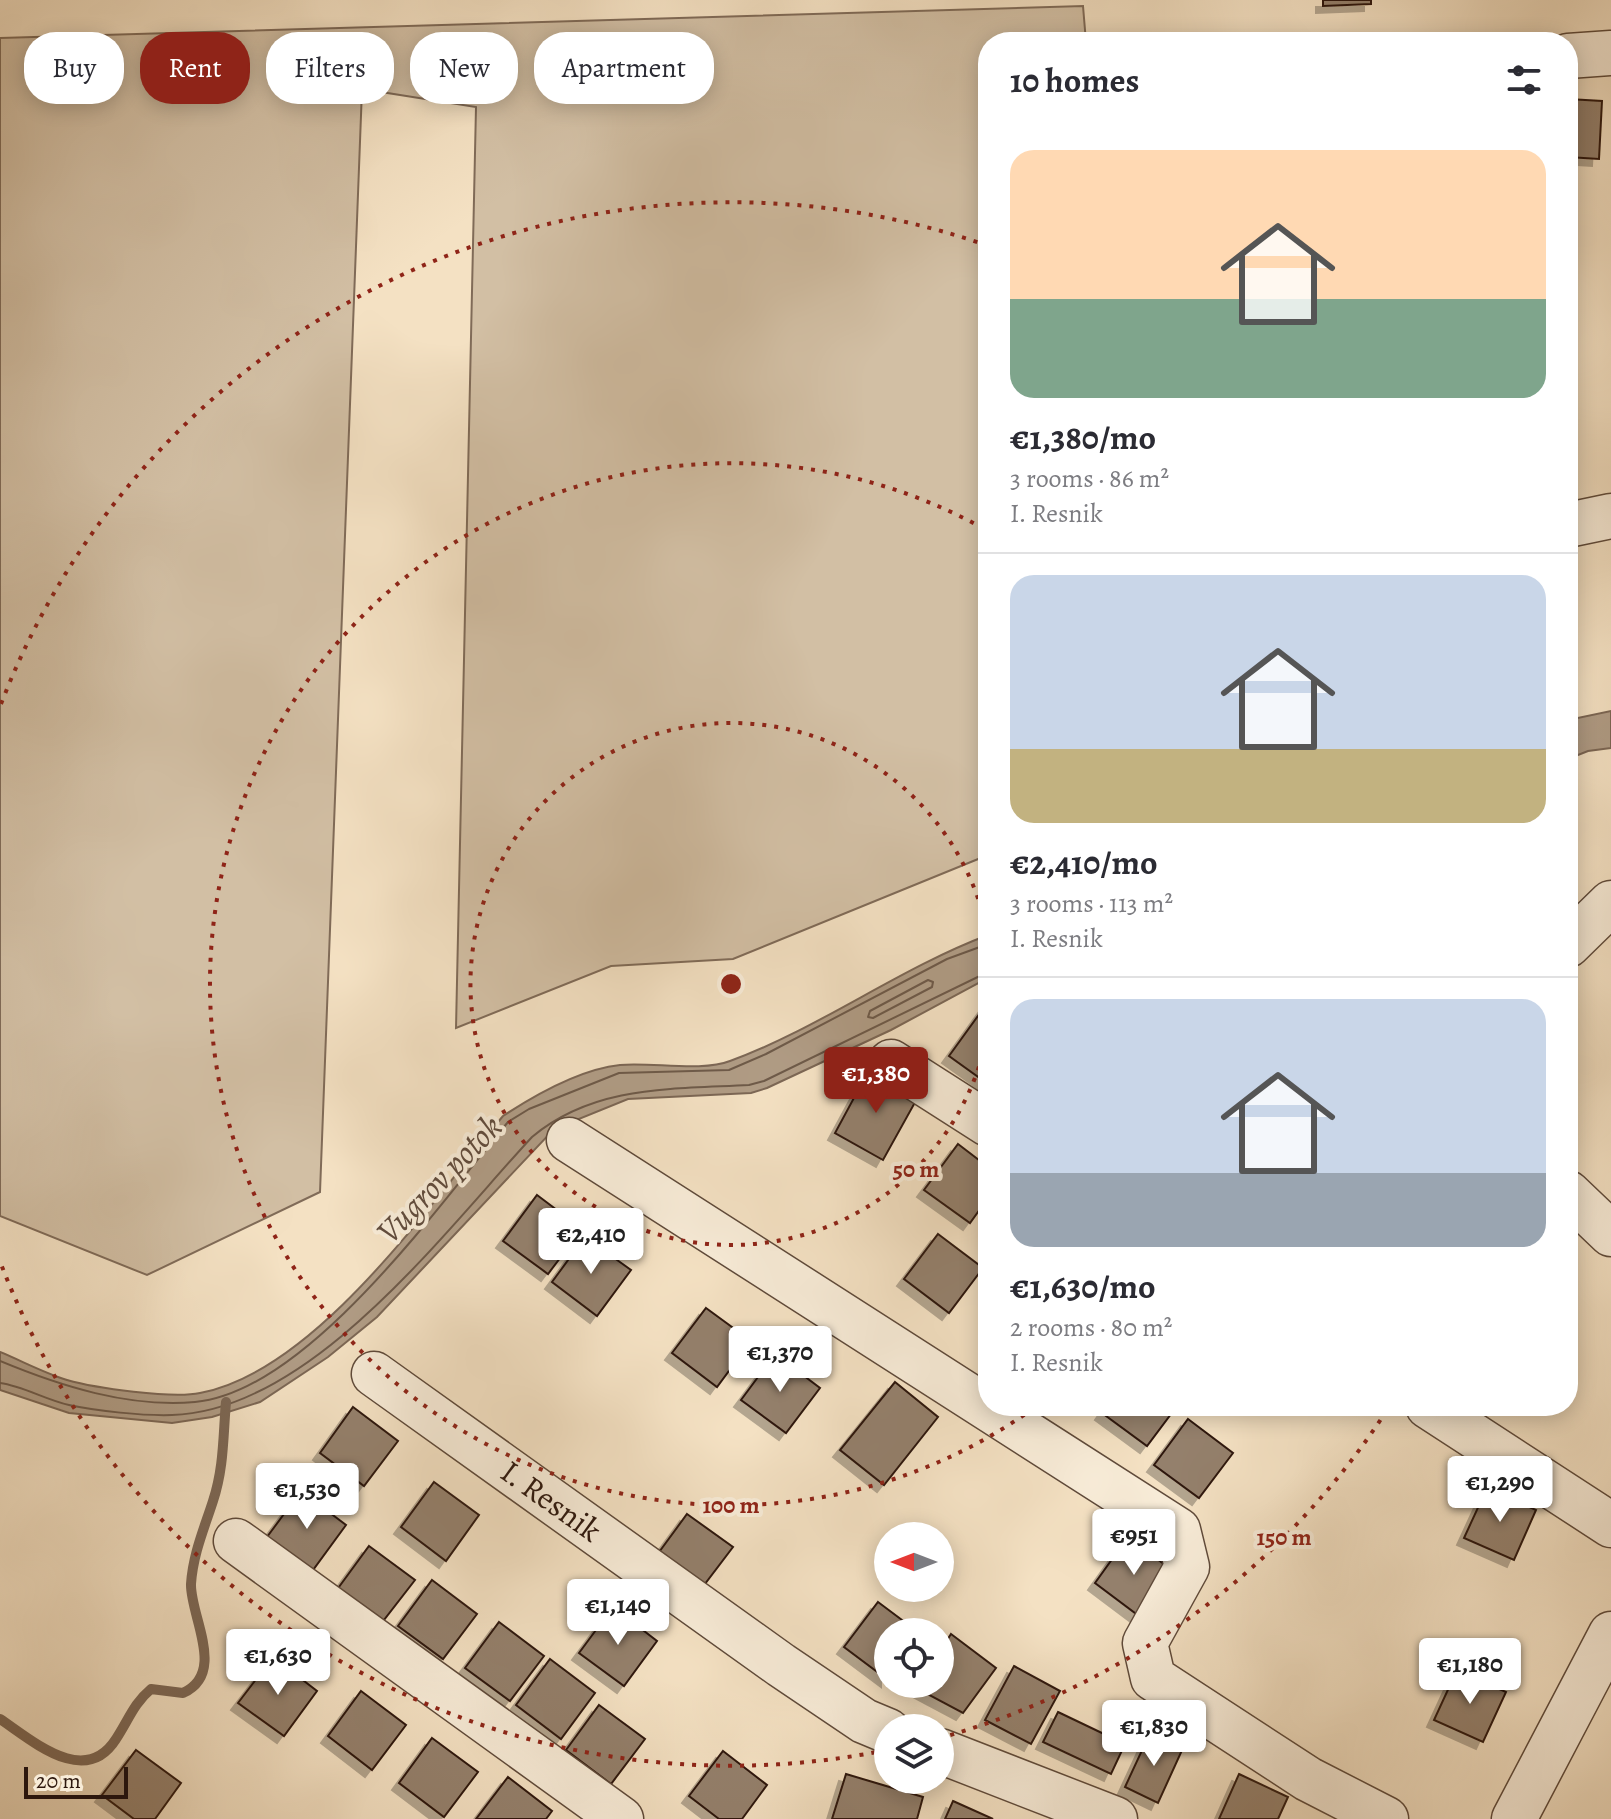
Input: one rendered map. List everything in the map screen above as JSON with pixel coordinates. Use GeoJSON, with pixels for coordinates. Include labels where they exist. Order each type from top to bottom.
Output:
{"type":"FeatureCollection","features":[{"type":"Feature","properties":{"kind":"street"},"geometry":{"type":"LineString","coordinates":[[1578,55],[1611,53]]}},
{"type":"Feature","properties":{"kind":"street"},"geometry":{"type":"LineString","coordinates":[[1578,523],[1611,516]]}},
{"type":"Feature","properties":{"kind":"street"},"geometry":{"type":"LineString","coordinates":[[1578,935],[1611,903]]}},
{"type":"Feature","properties":{"kind":"street"},"geometry":{"type":"LineString","coordinates":[[891,1062],[978,1118]]}},
{"type":"Feature","properties":{"kind":"street"},"geometry":{"type":"LineString","coordinates":[[569,1140],[978,1402]]}},
{"type":"Feature","properties":{"kind":"street"},"geometry":{"type":"LineString","coordinates":[[1578,1203],[1611,1234]]}},
{"type":"Feature","properties":{"kind":"street","name":"I. Resnik"},"geometry":{"type":"LineString","coordinates":[[374,1374],[781,1665],[874,1725]]}},
{"type":"Feature","properties":{"kind":"street"},"geometry":{"type":"LineString","coordinates":[[1000,1416],[1178,1530],[1187,1567],[1145,1643],[1153,1678],[1308,1779],[1386,1819]]}},
{"type":"Feature","properties":{"kind":"street"},"geometry":{"type":"LineString","coordinates":[[1443,1416],[1611,1525]]}},
{"type":"Feature","properties":{"kind":"street"},"geometry":{"type":"LineString","coordinates":[[236,1541],[621,1819]]}},
{"type":"Feature","properties":{"kind":"street"},"geometry":{"type":"LineString","coordinates":[[1514,1819],[1611,1634]]}},
{"type":"Feature","properties":{"kind":"street"},"geometry":{"type":"LineString","coordinates":[[954,1756],[1115,1819]]}},
{"type":"Feature","properties":{"kind":"shaded area"},"geometry":{"type":"Polygon","coordinates":[[[1083,6],[1085,32],[978,32],[978,859],[733,959],[611,966],[456,1028],[476,107],[457,104],[518,104],[518,32],[410,32],[410,97],[394,94],[394,32],[266,32],[266,104],[361,104],[320,1192],[147,1275],[0,1216],[0,38],[24,37],[24,104],[124,104],[124,34],[140,34],[140,104],[250,104],[250,32],[203,32],[1083,6]]]}},
{"type":"Feature","properties":{"kind":"water"},"geometry":{"type":"Polygon","coordinates":[[[1611,711],[1611,748],[1578,755],[1578,718],[1611,711]]]}},
{"type":"Feature","properties":{"kind":"water"},"geometry":{"type":"Polygon","coordinates":[[[978,939],[978,983],[891,1030],[767,1088],[751,1093],[628,1099],[554,1129],[377,1317],[328,1357],[260,1402],[212,1417],[172,1423],[69,1413],[0,1390],[0,1352],[67,1380],[134,1392],[171,1395],[200,1393],[243,1378],[286,1353],[328,1319],[406,1237],[503,1116],[529,1100],[575,1077],[605,1067],[633,1064],[706,1066],[730,1061],[796,1032],[978,939]]]}},
{"type":"Feature","properties":{"kind":"building"},"geometry":{"type":"Polygon","coordinates":[[[1323,0],[1371,0],[1371,4],[1323,6],[1323,0]]]}},
{"type":"Feature","properties":{"kind":"building"},"geometry":{"type":"Polygon","coordinates":[[[1578,100],[1602,101],[1599,159],[1578,158],[1578,100]]]}},
{"type":"Feature","properties":{"kind":"building"},"geometry":{"type":"Polygon","coordinates":[[[978,1016],[978,1077],[949,1056],[978,1016]]]}},
{"type":"Feature","properties":{"kind":"building"},"geometry":{"type":"Polygon","coordinates":[[[869,1070],[918,1097],[883,1160],[835,1133],[869,1070]]]}},
{"type":"Feature","properties":{"kind":"building"},"geometry":{"type":"Polygon","coordinates":[[[958,1144],[978,1159],[978,1212],[970,1223],[924,1190],[958,1144]]]}},
{"type":"Feature","properties":{"kind":"building"},"geometry":{"type":"Polygon","coordinates":[[[537,1195],[582,1229],[548,1274],[503,1241],[537,1195]]]}},
{"type":"Feature","properties":{"kind":"building"},"geometry":{"type":"Polygon","coordinates":[[[938,1234],[978,1264],[978,1275],[949,1313],[904,1279],[938,1234]]]}},
{"type":"Feature","properties":{"kind":"building"},"geometry":{"type":"Polygon","coordinates":[[[585,1237],[631,1270],[597,1316],[552,1282],[585,1237]]]}},
{"type":"Feature","properties":{"kind":"building"},"geometry":{"type":"Polygon","coordinates":[[[706,1308],[751,1341],[717,1387],[672,1353],[706,1308]]]}},
{"type":"Feature","properties":{"kind":"building"},"geometry":{"type":"Polygon","coordinates":[[[775,1354],[820,1388],[786,1433],[741,1400],[775,1354]]]}},
{"type":"Feature","properties":{"kind":"building"},"geometry":{"type":"Polygon","coordinates":[[[895,1382],[938,1417],[884,1485],[840,1450],[895,1382]]]}},
{"type":"Feature","properties":{"kind":"building"},"geometry":{"type":"Polygon","coordinates":[[[353,1407],[398,1441],[364,1486],[320,1453],[353,1407]]]}},
{"type":"Feature","properties":{"kind":"building"},"geometry":{"type":"Polygon","coordinates":[[[1106,1416],[1170,1416],[1147,1446],[1106,1416]]]}},
{"type":"Feature","properties":{"kind":"building"},"geometry":{"type":"Polygon","coordinates":[[[1188,1419],[1233,1453],[1199,1498],[1154,1465],[1188,1419]]]}},
{"type":"Feature","properties":{"kind":"building"},"geometry":{"type":"Polygon","coordinates":[[[434,1482],[479,1515],[446,1561],[401,1527],[434,1482]]]}},
{"type":"Feature","properties":{"kind":"building"},"geometry":{"type":"Polygon","coordinates":[[[1487,1488],[1536,1510],[1514,1560],[1464,1538],[1487,1488]]]}},
{"type":"Feature","properties":{"kind":"building"},"geometry":{"type":"Polygon","coordinates":[[[301,1491],[346,1525],[313,1570],[267,1537],[301,1491]]]}},
{"type":"Feature","properties":{"kind":"building"},"geometry":{"type":"Polygon","coordinates":[[[687,1514],[733,1547],[698,1593],[654,1559],[687,1514]]]}},
{"type":"Feature","properties":{"kind":"building"},"geometry":{"type":"Polygon","coordinates":[[[1128,1537],[1173,1571],[1139,1616],[1095,1583],[1128,1537]]]}},
{"type":"Feature","properties":{"kind":"building"},"geometry":{"type":"Polygon","coordinates":[[[369,1546],[415,1580],[380,1625],[336,1591],[369,1546]]]}},
{"type":"Feature","properties":{"kind":"building"},"geometry":{"type":"Polygon","coordinates":[[[432,1580],[477,1614],[443,1659],[398,1626],[432,1580]]]}},
{"type":"Feature","properties":{"kind":"building"},"geometry":{"type":"Polygon","coordinates":[[[878,1602],[899,1618],[874,1618],[874,1670],[844,1647],[878,1602]]]}},
{"type":"Feature","properties":{"kind":"building"},"geometry":{"type":"Polygon","coordinates":[[[613,1607],[657,1641],[624,1686],[579,1653],[613,1607]]]}},
{"type":"Feature","properties":{"kind":"building"},"geometry":{"type":"Polygon","coordinates":[[[499,1622],[544,1656],[510,1701],[465,1668],[499,1622]]]}},
{"type":"Feature","properties":{"kind":"building"},"geometry":{"type":"Polygon","coordinates":[[[954,1636],[996,1668],[963,1713],[935,1698],[954,1698],[954,1636]]]}},
{"type":"Feature","properties":{"kind":"building"},"geometry":{"type":"Polygon","coordinates":[[[273,1657],[317,1691],[284,1736],[238,1703],[273,1657]]]}},
{"type":"Feature","properties":{"kind":"building"},"geometry":{"type":"Polygon","coordinates":[[[550,1659],[595,1693],[561,1739],[516,1705],[550,1659]]]}},
{"type":"Feature","properties":{"kind":"building"},"geometry":{"type":"Polygon","coordinates":[[[1014,1666],[1060,1691],[1031,1744],[985,1720],[1014,1666]]]}},
{"type":"Feature","properties":{"kind":"building"},"geometry":{"type":"Polygon","coordinates":[[[1457,1670],[1506,1692],[1483,1742],[1434,1720],[1457,1670]]]}},
{"type":"Feature","properties":{"kind":"building"},"geometry":{"type":"Polygon","coordinates":[[[361,1691],[406,1725],[372,1770],[328,1736],[361,1691]]]}},
{"type":"Feature","properties":{"kind":"building"},"geometry":{"type":"Polygon","coordinates":[[[599,1705],[645,1739],[611,1784],[566,1750],[599,1705]]]}},
{"type":"Feature","properties":{"kind":"building"},"geometry":{"type":"Polygon","coordinates":[[[1058,1712],[1125,1744],[1111,1774],[1043,1742],[1058,1712]]]}},
{"type":"Feature","properties":{"kind":"building"},"geometry":{"type":"Polygon","coordinates":[[[1150,1733],[1183,1748],[1158,1803],[1125,1787],[1150,1733]]]}},
{"type":"Feature","properties":{"kind":"building"},"geometry":{"type":"Polygon","coordinates":[[[432,1738],[478,1772],[444,1817],[399,1783],[432,1738]]]}},
{"type":"Feature","properties":{"kind":"building"},"geometry":{"type":"Polygon","coordinates":[[[136,1750],[181,1783],[155,1819],[134,1819],[102,1795],[136,1750]]]}},
{"type":"Feature","properties":{"kind":"building"},"geometry":{"type":"Polygon","coordinates":[[[723,1751],[767,1785],[742,1819],[719,1819],[689,1796],[723,1751]]]}},
{"type":"Feature","properties":{"kind":"building"},"geometry":{"type":"Polygon","coordinates":[[[846,1774],[874,1782],[874,1794],[923,1797],[917,1819],[832,1819],[846,1774]]]}},
{"type":"Feature","properties":{"kind":"building"},"geometry":{"type":"Polygon","coordinates":[[[1239,1774],[1288,1797],[1278,1819],[1219,1819],[1239,1774]]]}},
{"type":"Feature","properties":{"kind":"building"},"geometry":{"type":"Polygon","coordinates":[[[508,1777],[552,1811],[546,1819],[476,1819],[508,1777]]]}},
{"type":"Feature","properties":{"kind":"building"},"geometry":{"type":"Polygon","coordinates":[[[953,1801],[993,1819],[945,1819],[953,1801]]]}},
{"type":"Feature","properties":{"kind":"waterway"},"geometry":{"type":"LineString","coordinates":[[0,1719],[59,1756],[89,1760],[103,1753],[116,1739],[136,1706],[151,1689],[183,1693],[196,1684],[203,1672],[205,1658],[192,1597],[192,1573],[219,1476],[226,1402]]}},
{"type":"Feature","properties":{"kind":"water label","name":"Vugrov potok"},"geometry":{"type":"Point","coordinates":[439,1179]}}]}
